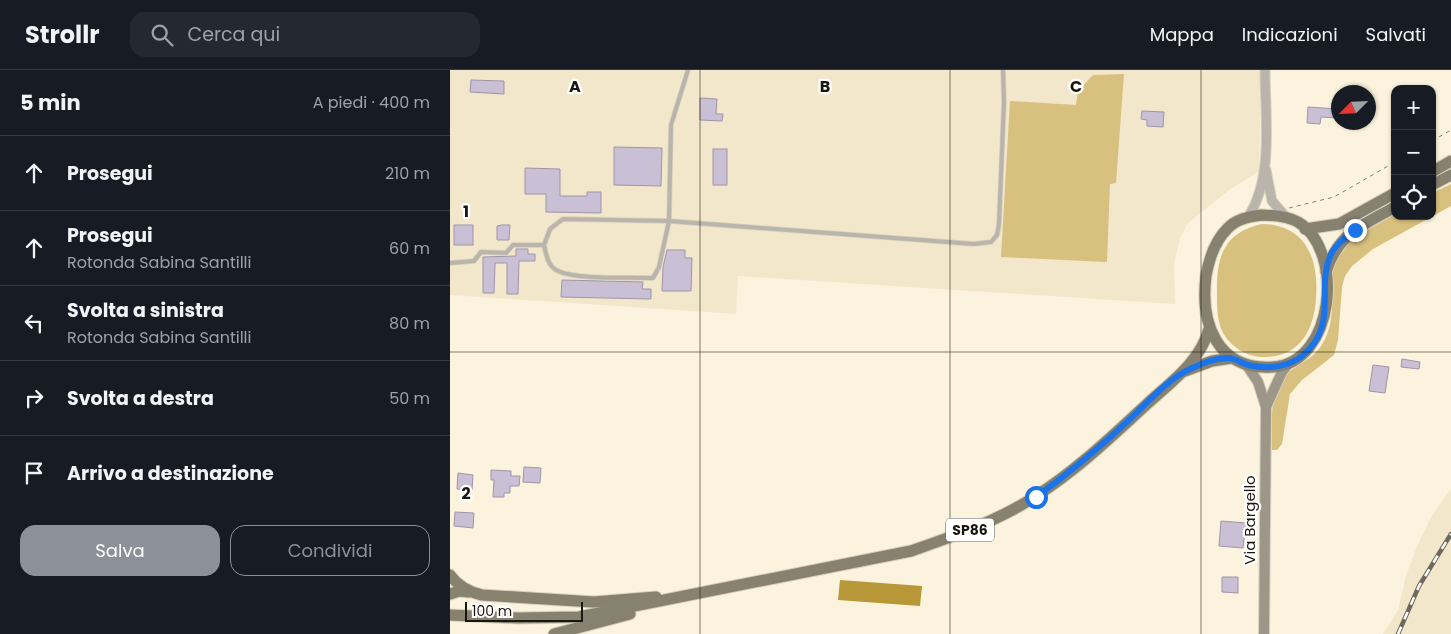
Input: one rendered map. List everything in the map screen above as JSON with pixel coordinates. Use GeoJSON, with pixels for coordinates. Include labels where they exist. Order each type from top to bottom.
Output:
{"type":"FeatureCollection","features":[{"type":"Feature","properties":{"kind":"main road"},"geometry":{"type":"LineString","coordinates":[[1436,170],[1451,161]]}},
{"type":"Feature","properties":{"kind":"main road"},"geometry":{"type":"LineString","coordinates":[[1436,183],[1451,174]]}},
{"type":"Feature","properties":{"kind":"main road"},"geometry":{"type":"LineString","coordinates":[[1305,229],[1339,224],[1391,195]]}},
{"type":"Feature","properties":{"kind":"main road"},"geometry":{"type":"LineString","coordinates":[[1326,272],[1320,252],[1305,229],[1286,212],[1248,217],[1228,227],[1219,238],[1212,252],[1205,286],[1210,329],[1215,340],[1232,358],[1246,364],[1262,367],[1289,363],[1301,357],[1313,345],[1322,326],[1326,272],[1331,254],[1345,237],[1391,209]]}},
{"type":"Feature","properties":{"kind":"main road","name":"SP86"},"geometry":{"type":"LineString","coordinates":[[450,615],[518,618],[579,617],[911,551],[982,526],[1036,497],[1064,477],[1184,372],[1202,348],[1210,329]]}},
{"type":"Feature","properties":{"kind":"main road","name":"SP86"},"geometry":{"type":"LineString","coordinates":[[1184,372],[1212,360],[1232,358]]}},
{"type":"Feature","properties":{"kind":"main road","name":"Via Bargello"},"geometry":{"type":"LineString","coordinates":[[1266,407],[1282,372],[1289,363]]}},
{"type":"Feature","properties":{"kind":"main road","name":"Via Bargello"},"geometry":{"type":"LineString","coordinates":[[1246,364],[1258,382],[1266,407],[1264,634]]}},
{"type":"Feature","properties":{"kind":"main road"},"geometry":{"type":"LineString","coordinates":[[450,575],[456,583],[471,592]]}},
{"type":"Feature","properties":{"kind":"main road"},"geometry":{"type":"LineString","coordinates":[[450,594],[459,591],[594,602],[710,592]]}},
{"type":"Feature","properties":{"kind":"main road"},"geometry":{"type":"LineString","coordinates":[[554,634],[710,592]]}},
{"type":"Feature","properties":{"kind":"street"},"geometry":{"type":"LineString","coordinates":[[1265,70],[1265,164],[1272,201],[1286,212]]}},
{"type":"Feature","properties":{"kind":"street"},"geometry":{"type":"LineString","coordinates":[[1248,217],[1258,201],[1265,164]]}},
{"type":"Feature","properties":{"kind":"lane"},"geometry":{"type":"LineString","coordinates":[[688,70],[671,125],[669,221],[659,267],[653,278],[573,275],[557,271],[547,259],[544,245],[550,230],[563,219],[669,221],[891,239],[974,244],[991,242],[997,235],[999,224],[1003,70]]}},
{"type":"Feature","properties":{"kind":"lane"},"geometry":{"type":"LineString","coordinates":[[450,263],[474,261],[481,252],[506,253],[513,246],[544,245]]}},
{"type":"Feature","properties":{"kind":"path"},"geometry":{"type":"LineString","coordinates":[[1436,139],[1451,130]]}},
{"type":"Feature","properties":{"kind":"path"},"geometry":{"type":"LineString","coordinates":[[1286,212],[1334,197],[1391,164]]}},
{"type":"Feature","properties":{"kind":"shaded area"},"geometry":{"type":"Polygon","coordinates":[[[450,70],[1261,70],[1259,171],[1229,190],[1188,223],[1180,238],[1174,264],[1175,304],[738,276],[736,314],[450,295],[450,70]]]}},
{"type":"Feature","properties":{"kind":"shaded area"},"geometry":{"type":"Polygon","coordinates":[[[1124,74],[1116,183],[1110,184],[1107,262],[1001,257],[1010,101],[1076,105],[1078,91],[1093,75],[1124,74]]]}},
{"type":"Feature","properties":{"kind":"shaded area"},"geometry":{"type":"Polygon","coordinates":[[[1451,184],[1451,206],[1436,214],[1436,191],[1451,184]]]}},
{"type":"Feature","properties":{"kind":"shaded area"},"geometry":{"type":"Polygon","coordinates":[[[1391,216],[1391,220],[1426,220],[1373,249],[1352,266],[1345,276],[1342,287],[1338,340],[1334,355],[1302,380],[1290,394],[1282,444],[1277,450],[1272,450],[1272,409],[1277,390],[1288,373],[1313,355],[1322,345],[1331,322],[1334,265],[1344,248],[1360,235],[1391,216]]]}},
{"type":"Feature","properties":{"kind":"shaded area"},"geometry":{"type":"Polygon","coordinates":[[[1262,224],[1289,230],[1299,238],[1307,247],[1312,258],[1316,284],[1315,309],[1309,330],[1303,339],[1288,352],[1266,357],[1250,355],[1240,350],[1227,339],[1221,329],[1217,307],[1218,270],[1224,250],[1238,234],[1262,224]]]}},
{"type":"Feature","properties":{"kind":"shaded area"},"geometry":{"type":"Polygon","coordinates":[[[1451,489],[1451,634],[1383,634],[1398,610],[1406,576],[1431,517],[1451,489]]]}},
{"type":"Feature","properties":{"kind":"shaded area"},"geometry":{"type":"Polygon","coordinates":[[[840,580],[922,586],[920,606],[838,600],[840,580]]]}},
{"type":"Feature","properties":{"kind":"building"},"geometry":{"type":"Polygon","coordinates":[[[471,80],[504,81],[504,94],[470,92],[471,80]]]}},
{"type":"Feature","properties":{"kind":"building"},"geometry":{"type":"Polygon","coordinates":[[[700,98],[717,99],[716,114],[723,114],[722,121],[700,120],[700,98]]]}},
{"type":"Feature","properties":{"kind":"building"},"geometry":{"type":"Polygon","coordinates":[[[1308,107],[1331,109],[1331,118],[1321,117],[1320,124],[1307,123],[1308,107]]]}},
{"type":"Feature","properties":{"kind":"building"},"geometry":{"type":"Polygon","coordinates":[[[1142,111],[1164,112],[1163,127],[1147,126],[1147,120],[1141,119],[1142,111]]]}},
{"type":"Feature","properties":{"kind":"building"},"geometry":{"type":"Polygon","coordinates":[[[614,147],[662,148],[661,186],[614,185],[614,147]]]}},
{"type":"Feature","properties":{"kind":"building"},"geometry":{"type":"Polygon","coordinates":[[[713,149],[727,149],[727,185],[713,185],[713,149]]]}},
{"type":"Feature","properties":{"kind":"building"},"geometry":{"type":"Polygon","coordinates":[[[525,168],[560,169],[560,196],[587,196],[587,192],[601,192],[601,213],[546,212],[546,194],[525,194],[525,168]]]}},
{"type":"Feature","properties":{"kind":"building"},"geometry":{"type":"Polygon","coordinates":[[[454,225],[473,225],[473,245],[454,245],[454,225]]]}},
{"type":"Feature","properties":{"kind":"building"},"geometry":{"type":"Polygon","coordinates":[[[510,225],[509,240],[497,240],[497,226],[510,225]]]}},
{"type":"Feature","properties":{"kind":"building"},"geometry":{"type":"Polygon","coordinates":[[[516,249],[528,249],[528,254],[535,254],[535,261],[519,261],[518,294],[507,294],[507,263],[495,263],[494,293],[483,293],[483,257],[516,256],[516,249]]]}},
{"type":"Feature","properties":{"kind":"building"},"geometry":{"type":"Polygon","coordinates":[[[667,250],[685,250],[685,258],[692,258],[691,291],[662,291],[663,267],[667,250]]]}},
{"type":"Feature","properties":{"kind":"building"},"geometry":{"type":"Polygon","coordinates":[[[562,280],[643,282],[642,289],[651,289],[651,299],[561,297],[562,280]]]}},
{"type":"Feature","properties":{"kind":"building"},"geometry":{"type":"Polygon","coordinates":[[[1402,359],[1420,362],[1419,369],[1401,367],[1402,359]]]}},
{"type":"Feature","properties":{"kind":"building"},"geometry":{"type":"Polygon","coordinates":[[[1373,365],[1389,367],[1385,393],[1369,391],[1373,365]]]}},
{"type":"Feature","properties":{"kind":"building"},"geometry":{"type":"Polygon","coordinates":[[[524,467],[541,468],[540,483],[523,482],[524,467]]]}},
{"type":"Feature","properties":{"kind":"building"},"geometry":{"type":"Polygon","coordinates":[[[491,470],[511,471],[511,476],[520,476],[519,486],[510,486],[510,493],[504,493],[504,497],[493,497],[494,480],[491,480],[491,470]]]}},
{"type":"Feature","properties":{"kind":"building"},"geometry":{"type":"Polygon","coordinates":[[[458,473],[473,475],[472,490],[457,489],[458,473]]]}},
{"type":"Feature","properties":{"kind":"building"},"geometry":{"type":"Polygon","coordinates":[[[455,512],[474,513],[473,528],[454,526],[455,512]]]}},
{"type":"Feature","properties":{"kind":"building"},"geometry":{"type":"Polygon","coordinates":[[[1221,521],[1246,523],[1243,548],[1219,546],[1221,521]]]}},
{"type":"Feature","properties":{"kind":"building"},"geometry":{"type":"Polygon","coordinates":[[[1222,577],[1238,577],[1238,593],[1222,592],[1222,577]]]}},
{"type":"Feature","properties":{"kind":"railway"},"geometry":{"type":"LineString","coordinates":[[1398,634],[1419,586],[1451,534]]}},
{"type":"Feature","properties":{"kind":"route"},"geometry":{"type":"LineString","coordinates":[[1036,497],[1087,459],[1184,372],[1221,358],[1232,358],[1246,364],[1262,367],[1275,367],[1301,357],[1313,345],[1322,326],[1325,311],[1326,272],[1331,254],[1337,245],[1355,230]]}}]}
